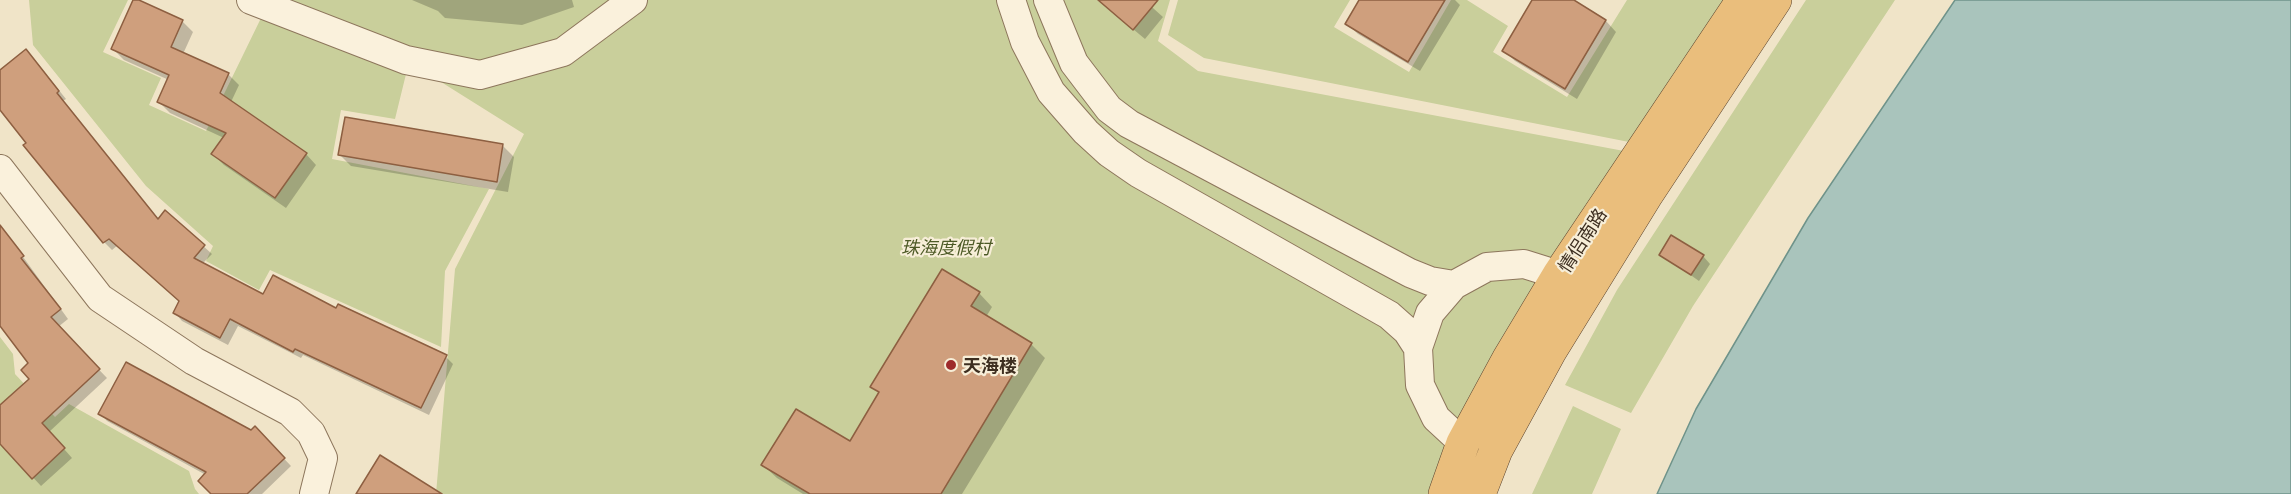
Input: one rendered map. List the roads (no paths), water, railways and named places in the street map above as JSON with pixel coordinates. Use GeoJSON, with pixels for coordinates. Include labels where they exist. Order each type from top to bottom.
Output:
{"type":"FeatureCollection","features":[{"type":"Feature","properties":{"kind":"highway","name":"情侣南路"},"geometry":{"type":"LineString","coordinates":[[1445,494],[1463,443],[1508,360],[1559,275],[1743,0]]}},
{"type":"Feature","properties":{"kind":"highway","name":"情侣南路"},"geometry":{"type":"LineString","coordinates":[[1479,494],[1496,450],[1550,351],[1645,197],[1775,0]]}},
{"type":"Feature","properties":{"kind":"street"},"geometry":{"type":"LineString","coordinates":[[251,0],[406,60],[480,75],[563,52],[633,0]]}},
{"type":"Feature","properties":{"kind":"street"},"geometry":{"type":"LineString","coordinates":[[1011,0],[1025,42],[1051,92],[1086,132],[1109,153],[1138,173],[1389,315],[1407,330],[1418,348]]}},
{"type":"Feature","properties":{"kind":"street"},"geometry":{"type":"LineString","coordinates":[[1048,0],[1074,63],[1109,109],[1129,124],[1410,273],[1430,281],[1454,285]]}},
{"type":"Feature","properties":{"kind":"street"},"geometry":{"type":"LineString","coordinates":[[0,169],[99,298],[194,361],[290,412],[311,433],[323,458],[314,494]]}},
{"type":"Feature","properties":{"kind":"street"},"geometry":{"type":"LineString","coordinates":[[1463,443],[1436,418],[1426,402],[1420,385],[1418,348],[1430,313],[1454,285],[1487,267],[1505,264],[1542,268],[1559,275]]}},
{"type":"Feature","properties":{"kind":"water"},"geometry":{"type":"Polygon","coordinates":[[[1955,0],[2291,0],[2291,494],[1657,494],[1696,409],[1808,218],[1955,0]]]}},
{"type":"Feature","properties":{"kind":"place","name":"天海楼"},"geometry":{"type":"Point","coordinates":[951,365]}},
{"type":"Feature","properties":{"kind":"park label","name":"珠海度假村"},"geometry":{"type":"Point","coordinates":[946,247]}}]}
